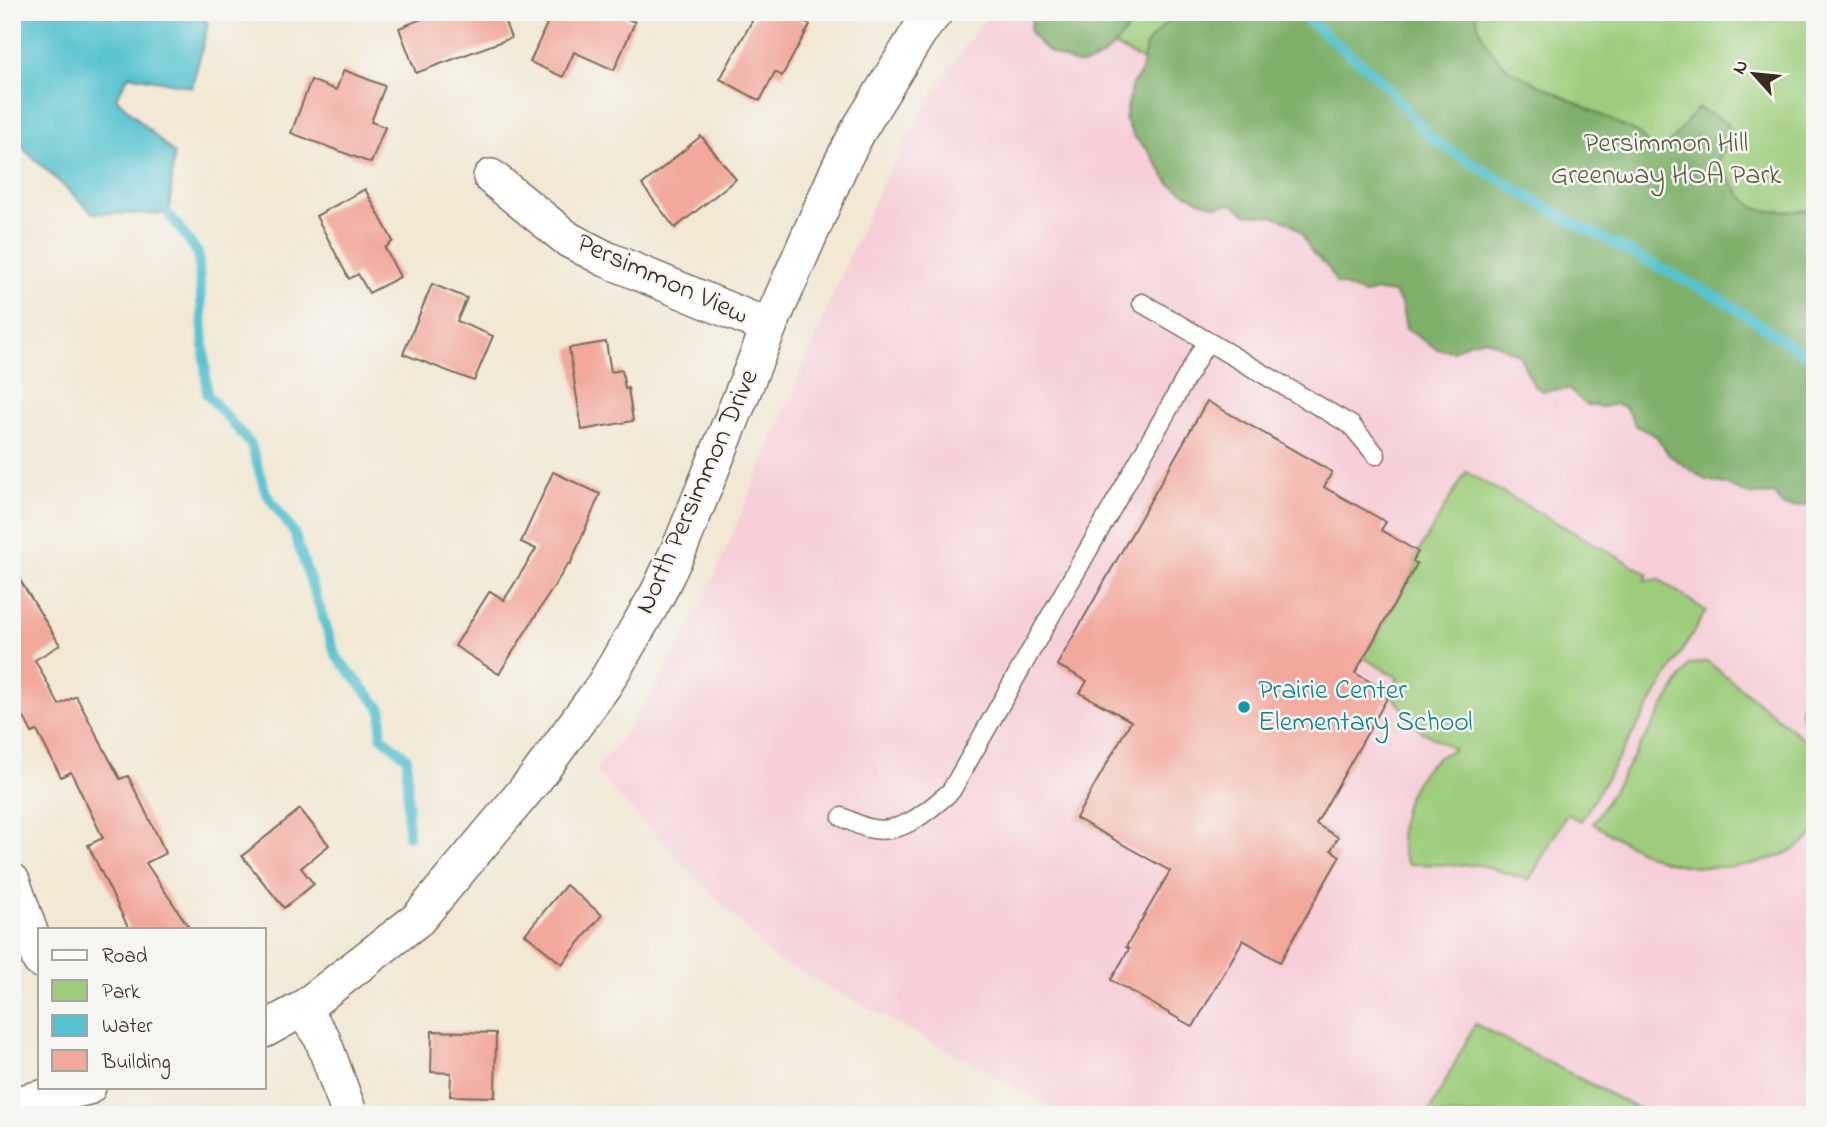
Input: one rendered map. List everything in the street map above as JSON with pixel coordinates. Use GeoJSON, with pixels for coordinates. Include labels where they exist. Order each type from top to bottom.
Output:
{"type":"FeatureCollection","features":[{"type":"Feature","properties":{"kind":"street","name":"North Persimmon Drive"},"geometry":{"type":"LineString","coordinates":[[266,1029],[302,1009],[418,919],[535,779],[604,685],[657,595],[681,545],[810,231],[858,131],[934,12]]}},
{"type":"Feature","properties":{"kind":"street","name":"Persimmon View"},"geometry":{"type":"LineString","coordinates":[[491,177],[569,240],[606,259],[769,327]]}},
{"type":"Feature","properties":{"kind":"street"},"geometry":{"type":"LineString","coordinates":[[12,881],[38,954]]}},
{"type":"Feature","properties":{"kind":"street"},"geometry":{"type":"LineString","coordinates":[[302,1009],[322,1038],[350,1115]]}},
{"type":"Feature","properties":{"kind":"street"},"geometry":{"type":"LineString","coordinates":[[12,1105],[83,1088]]}},
{"type":"Feature","properties":{"kind":"lane"},"geometry":{"type":"LineString","coordinates":[[1142,303],[1351,425],[1377,455]]}},
{"type":"Feature","properties":{"kind":"lane"},"geometry":{"type":"LineString","coordinates":[[842,817],[870,829],[890,829],[907,824],[926,813],[951,791],[1207,341]]}},
{"type":"Feature","properties":{"kind":"shaded area"},"geometry":{"type":"Polygon","coordinates":[[[989,12],[1047,12],[1815,400],[1815,1115],[1069,1115],[772,957],[595,771],[627,731],[658,685],[715,576],[884,180],[941,81],[989,12]]]}},
{"type":"Feature","properties":{"kind":"green space"},"geometry":{"type":"Polygon","coordinates":[[[1033,12],[1139,12],[1122,37],[1106,53],[1088,63],[1079,64],[1053,53],[1036,40],[1030,31],[1033,12]]]}},
{"type":"Feature","properties":{"kind":"green space","name":"Persimmon Hill Greenway HOA Park"},"geometry":{"type":"Polygon","coordinates":[[[1047,12],[1815,12],[1815,400],[1047,12]]]}},
{"type":"Feature","properties":{"kind":"green space"},"geometry":{"type":"Polygon","coordinates":[[[1175,12],[1475,12],[1487,44],[1511,71],[1640,134],[1650,147],[1664,148],[1698,108],[1728,123],[1729,140],[1718,161],[1747,202],[1764,210],[1815,210],[1815,508],[1807,504],[1782,506],[1775,494],[1749,495],[1725,484],[1706,480],[1669,455],[1656,436],[1636,426],[1625,407],[1616,404],[1603,407],[1587,405],[1568,389],[1543,391],[1534,386],[1519,355],[1486,339],[1468,343],[1453,351],[1437,349],[1406,329],[1401,303],[1394,293],[1378,291],[1364,294],[1336,283],[1329,268],[1311,251],[1302,234],[1291,223],[1271,216],[1248,215],[1232,204],[1217,206],[1200,201],[1170,184],[1149,152],[1134,137],[1125,119],[1132,84],[1140,75],[1146,45],[1175,12]]]}},
{"type":"Feature","properties":{"kind":"green space"},"geometry":{"type":"Polygon","coordinates":[[[1466,472],[1648,574],[1645,580],[1660,580],[1706,611],[1581,821],[1567,814],[1529,880],[1480,865],[1408,864],[1403,851],[1401,823],[1409,794],[1425,769],[1437,758],[1454,749],[1421,731],[1390,693],[1398,678],[1359,655],[1365,645],[1370,648],[1417,565],[1413,561],[1466,472]]]}},
{"type":"Feature","properties":{"kind":"green space"},"geometry":{"type":"Polygon","coordinates":[[[1707,661],[1815,748],[1815,832],[1801,845],[1784,854],[1740,866],[1674,863],[1640,851],[1593,824],[1689,665],[1707,661]]]}},
{"type":"Feature","properties":{"kind":"green space"},"geometry":{"type":"Polygon","coordinates":[[[1815,689],[1815,735],[1803,719],[1801,709],[1807,691],[1815,689]]]}},
{"type":"Feature","properties":{"kind":"green space"},"geometry":{"type":"Polygon","coordinates":[[[1475,1024],[1650,1115],[1428,1115],[1475,1024]]]}},
{"type":"Feature","properties":{"kind":"water"},"geometry":{"type":"Polygon","coordinates":[[[12,12],[202,12],[208,24],[192,87],[129,75],[116,98],[174,154],[169,214],[93,213],[12,138],[12,12]]]}},
{"type":"Feature","properties":{"kind":"building"},"geometry":{"type":"Polygon","coordinates":[[[439,12],[501,12],[511,38],[416,73],[399,28],[439,12]]]}},
{"type":"Feature","properties":{"kind":"building"},"geometry":{"type":"Polygon","coordinates":[[[552,12],[613,12],[635,22],[614,70],[574,52],[563,77],[530,62],[552,12]]]}},
{"type":"Feature","properties":{"kind":"building"},"geometry":{"type":"Polygon","coordinates":[[[757,12],[787,12],[810,25],[782,76],[775,72],[760,101],[720,79],[757,12]]]}},
{"type":"Feature","properties":{"kind":"building"},"geometry":{"type":"Polygon","coordinates":[[[344,70],[385,86],[371,122],[385,127],[371,163],[291,133],[311,80],[336,90],[344,70]]]}},
{"type":"Feature","properties":{"kind":"building"},"geometry":{"type":"Polygon","coordinates":[[[701,136],[736,179],[675,228],[642,185],[701,136]]]}},
{"type":"Feature","properties":{"kind":"building"},"geometry":{"type":"Polygon","coordinates":[[[365,189],[393,241],[385,248],[400,277],[369,293],[358,274],[349,279],[316,216],[365,189]]]}},
{"type":"Feature","properties":{"kind":"building"},"geometry":{"type":"Polygon","coordinates":[[[432,284],[467,298],[457,321],[493,336],[474,381],[403,354],[432,284]]]}},
{"type":"Feature","properties":{"kind":"building"},"geometry":{"type":"Polygon","coordinates":[[[606,342],[611,372],[622,370],[633,421],[582,430],[569,348],[606,342]]]}},
{"type":"Feature","properties":{"kind":"building","name":"Prairie Center Elementary School"},"geometry":{"type":"Polygon","coordinates":[[[1207,401],[1332,472],[1324,487],[1386,522],[1381,530],[1418,552],[1413,561],[1417,564],[1355,673],[1390,693],[1316,824],[1338,837],[1331,850],[1340,856],[1280,962],[1243,940],[1193,1027],[1111,980],[1129,949],[1126,947],[1170,871],[1076,818],[1131,721],[1080,693],[1087,681],[1057,665],[1207,401]]]}},
{"type":"Feature","properties":{"kind":"building"},"geometry":{"type":"Polygon","coordinates":[[[553,472],[600,494],[570,565],[568,564],[499,674],[455,646],[490,591],[504,600],[536,549],[521,542],[553,472]]]}},
{"type":"Feature","properties":{"kind":"building"},"geometry":{"type":"Polygon","coordinates":[[[12,567],[60,645],[35,660],[59,705],[76,696],[120,779],[128,776],[166,853],[146,863],[189,928],[129,928],[88,845],[103,838],[71,772],[61,777],[37,731],[32,733],[12,694],[12,567]]]}},
{"type":"Feature","properties":{"kind":"building"},"geometry":{"type":"Polygon","coordinates":[[[300,809],[329,845],[301,868],[314,884],[284,908],[242,856],[300,809]]]}},
{"type":"Feature","properties":{"kind":"building"},"geometry":{"type":"Polygon","coordinates":[[[566,885],[602,915],[562,964],[525,934],[566,885]]]}},
{"type":"Feature","properties":{"kind":"building"},"geometry":{"type":"Polygon","coordinates":[[[432,1031],[496,1033],[495,1097],[450,1096],[451,1073],[431,1072],[432,1031]]]}},
{"type":"Feature","properties":{"kind":"waterway"},"geometry":{"type":"LineString","coordinates":[[1298,12],[1379,78],[1433,140],[1568,220],[1723,300],[1802,353],[1815,365]]}},
{"type":"Feature","properties":{"kind":"waterway"},"geometry":{"type":"LineString","coordinates":[[169,214],[198,253],[207,394],[251,445],[266,493],[294,533],[336,656],[382,710],[381,736],[407,758],[408,836]]}},
{"type":"Feature","properties":{"kind":"place","name":"Prairie Center Elementary School"},"geometry":{"type":"Point","coordinates":[1244,707]}}]}
